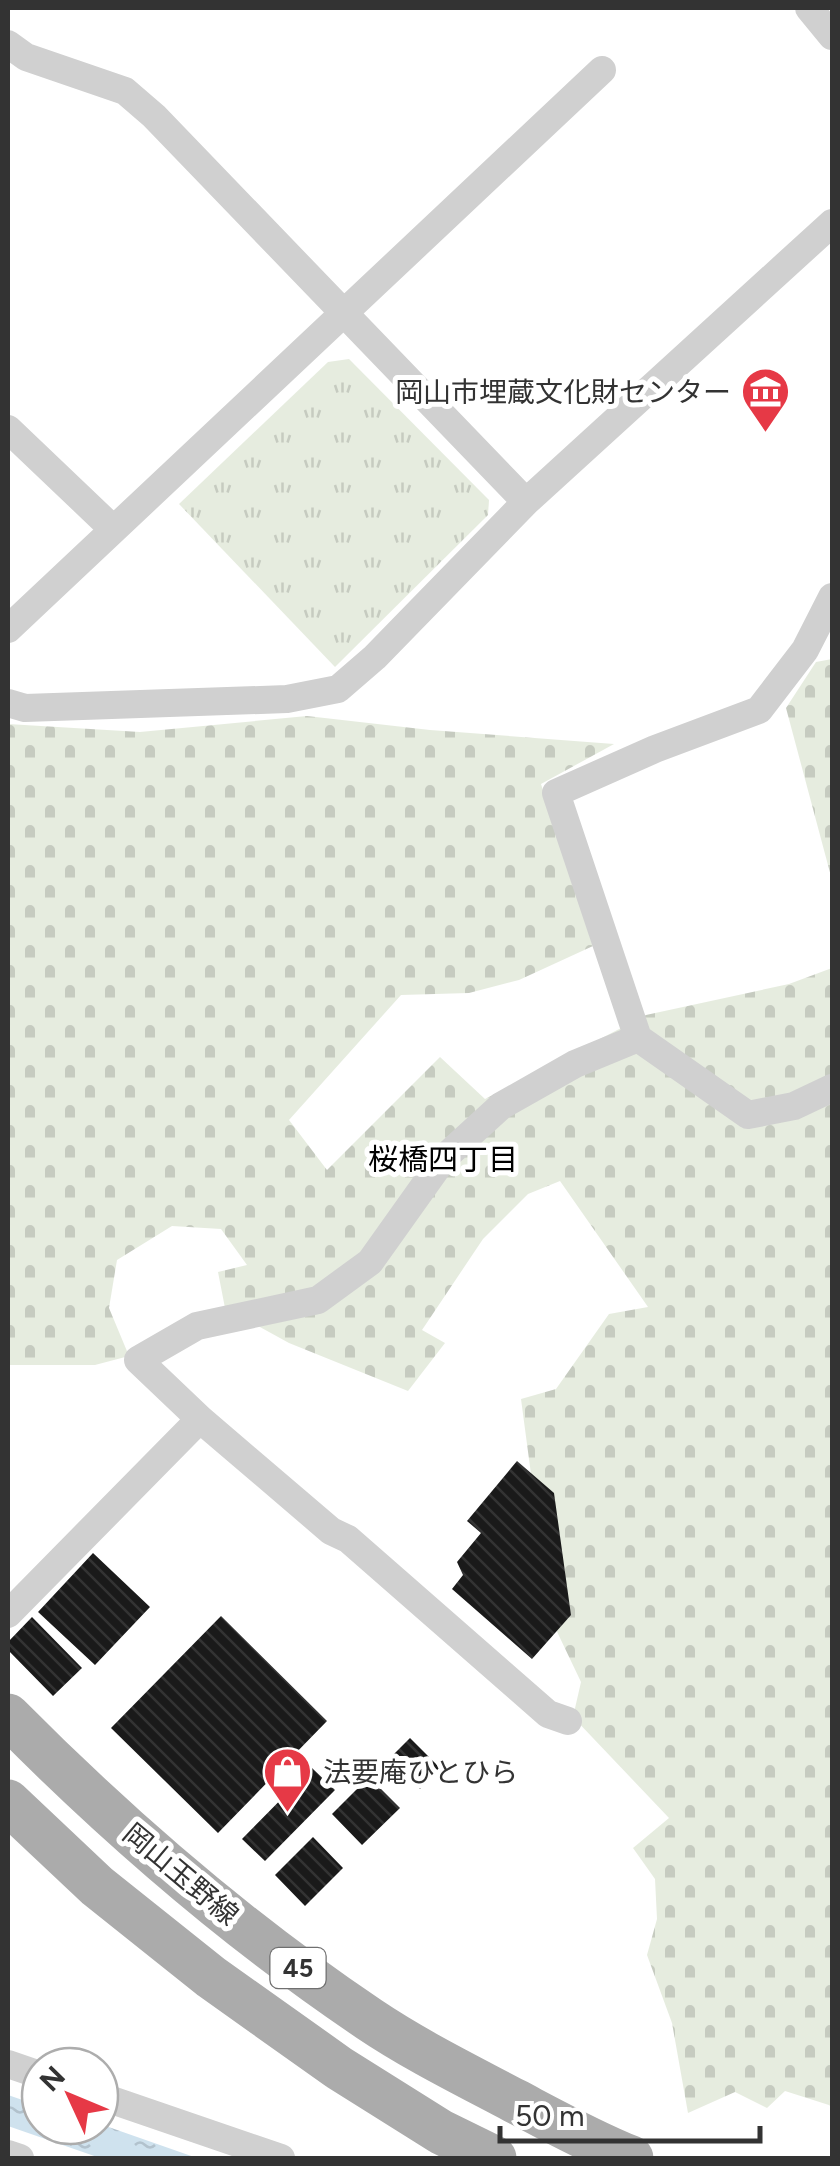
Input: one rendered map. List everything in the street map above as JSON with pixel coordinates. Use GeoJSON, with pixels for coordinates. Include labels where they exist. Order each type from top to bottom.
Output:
{"type":"FeatureCollection","features":[{"type":"Feature","properties":{"kind":"main road","name":"岡山玉野線"},"geometry":{"type":"LineString","coordinates":[[8,1716],[148,1848],[252,1934],[371,2021],[607,2154]]}},
{"type":"Feature","properties":{"kind":"main road","name":"45"},"geometry":{"type":"LineString","coordinates":[[8,1802],[97,1886],[211,1977],[339,2068],[441,2132],[494,2158]]}},
{"type":"Feature","properties":{"kind":"street"},"geometry":{"type":"LineString","coordinates":[[809,8],[832,36]]}},
{"type":"Feature","properties":{"kind":"street"},"geometry":{"type":"LineString","coordinates":[[8,44],[26,57],[125,92],[154,116],[526,502]]}},
{"type":"Feature","properties":{"kind":"street"},"geometry":{"type":"LineString","coordinates":[[8,629],[602,70]]}},
{"type":"Feature","properties":{"kind":"street"},"geometry":{"type":"LineString","coordinates":[[8,703],[25,708],[287,699],[338,689],[375,658],[526,502],[832,223]]}},
{"type":"Feature","properties":{"kind":"street"},"geometry":{"type":"LineString","coordinates":[[8,429],[113,529]]}},
{"type":"Feature","properties":{"kind":"street"},"geometry":{"type":"LineString","coordinates":[[832,598],[805,650],[758,710],[556,793],[638,1038],[748,1115],[794,1106],[832,1088]]}},
{"type":"Feature","properties":{"kind":"street"},"geometry":{"type":"LineString","coordinates":[[568,1721],[548,1714],[348,1539],[331,1531],[200,1419],[138,1360],[197,1326],[318,1300],[370,1262],[444,1158],[501,1106],[575,1064],[638,1038]]}},
{"type":"Feature","properties":{"kind":"street"},"geometry":{"type":"LineString","coordinates":[[8,1614],[200,1419]]}},
{"type":"Feature","properties":{"kind":"street"},"geometry":{"type":"LineString","coordinates":[[120,2103],[281,2158]]}},
{"type":"Feature","properties":{"kind":"street"},"geometry":{"type":"LineString","coordinates":[[8,2154],[20,2158]]}},
{"type":"Feature","properties":{"kind":"green space"},"geometry":{"type":"Polygon","coordinates":[[[349,359],[489,500],[488,515],[335,667],[179,504],[328,362],[349,359]]]}},
{"type":"Feature","properties":{"kind":"green space"},"geometry":{"type":"Polygon","coordinates":[[[832,659],[832,880],[786,708],[816,662],[832,659]]]}},
{"type":"Feature","properties":{"kind":"green space"},"geometry":{"type":"Polygon","coordinates":[[[307,716],[614,744],[541,784],[593,946],[519,980],[469,993],[401,995],[289,1120],[327,1170],[440,1057],[485,1099],[646,1015],[789,984],[832,968],[832,2106],[785,2091],[767,2108],[735,2092],[688,2113],[672,2023],[647,1955],[657,1919],[655,1879],[633,1848],[669,1818],[573,1717],[581,1682],[550,1617],[521,1399],[556,1389],[609,1314],[648,1307],[560,1181],[528,1194],[483,1239],[422,1330],[445,1343],[408,1391],[289,1343],[225,1308],[218,1272],[247,1265],[221,1229],[172,1226],[117,1260],[109,1308],[129,1356],[95,1365],[8,1365],[8,724],[140,732],[307,716]]]}},
{"type":"Feature","properties":{"kind":"water"},"geometry":{"type":"Polygon","coordinates":[[[8,2095],[20,2099],[20,2130],[8,2126],[8,2095]]]}},
{"type":"Feature","properties":{"kind":"water"},"geometry":{"type":"Polygon","coordinates":[[[120,2131],[197,2158],[100,2158],[66,2146],[120,2146],[120,2131]]]}},
{"type":"Feature","properties":{"kind":"building"},"geometry":{"type":"Polygon","coordinates":[[[517,1461],[554,1493],[571,1615],[532,1659],[452,1589],[463,1575],[457,1562],[481,1533],[467,1521],[517,1461]]]}},
{"type":"Feature","properties":{"kind":"building"},"geometry":{"type":"Polygon","coordinates":[[[93,1553],[150,1607],[95,1665],[38,1612],[93,1553]]]}},
{"type":"Feature","properties":{"kind":"building"},"geometry":{"type":"Polygon","coordinates":[[[221,1616],[327,1721],[218,1833],[111,1728],[221,1616]]]}},
{"type":"Feature","properties":{"kind":"building"},"geometry":{"type":"Polygon","coordinates":[[[32,1617],[82,1668],[53,1696],[8,1650],[8,1642],[32,1617]]]}},
{"type":"Feature","properties":{"kind":"building"},"geometry":{"type":"Polygon","coordinates":[[[410,1738],[440,1768],[420,1789],[389,1759],[410,1738]]]}},
{"type":"Feature","properties":{"kind":"building","name":"法要庵ひとひら"},"geometry":{"type":"Polygon","coordinates":[[[312,1768],[335,1790],[265,1861],[242,1839],[312,1768]]]}},
{"type":"Feature","properties":{"kind":"building"},"geometry":{"type":"Polygon","coordinates":[[[369,1777],[400,1808],[362,1845],[332,1814],[369,1777]]]}},
{"type":"Feature","properties":{"kind":"building"},"geometry":{"type":"Polygon","coordinates":[[[313,1837],[343,1868],[305,1906],[275,1875],[313,1837]]]}},
{"type":"Feature","properties":{"kind":"place","name":"岡山市埋蔵文化財センター"},"geometry":{"type":"Point","coordinates":[766,434]}},
{"type":"Feature","properties":{"kind":"place","name":"法要庵ひとひら"},"geometry":{"type":"Point","coordinates":[288,1814]}},
{"type":"Feature","properties":{"kind":"district","name":"桜橋四丁目"},"geometry":{"type":"Point","coordinates":[443,1159]}}]}
